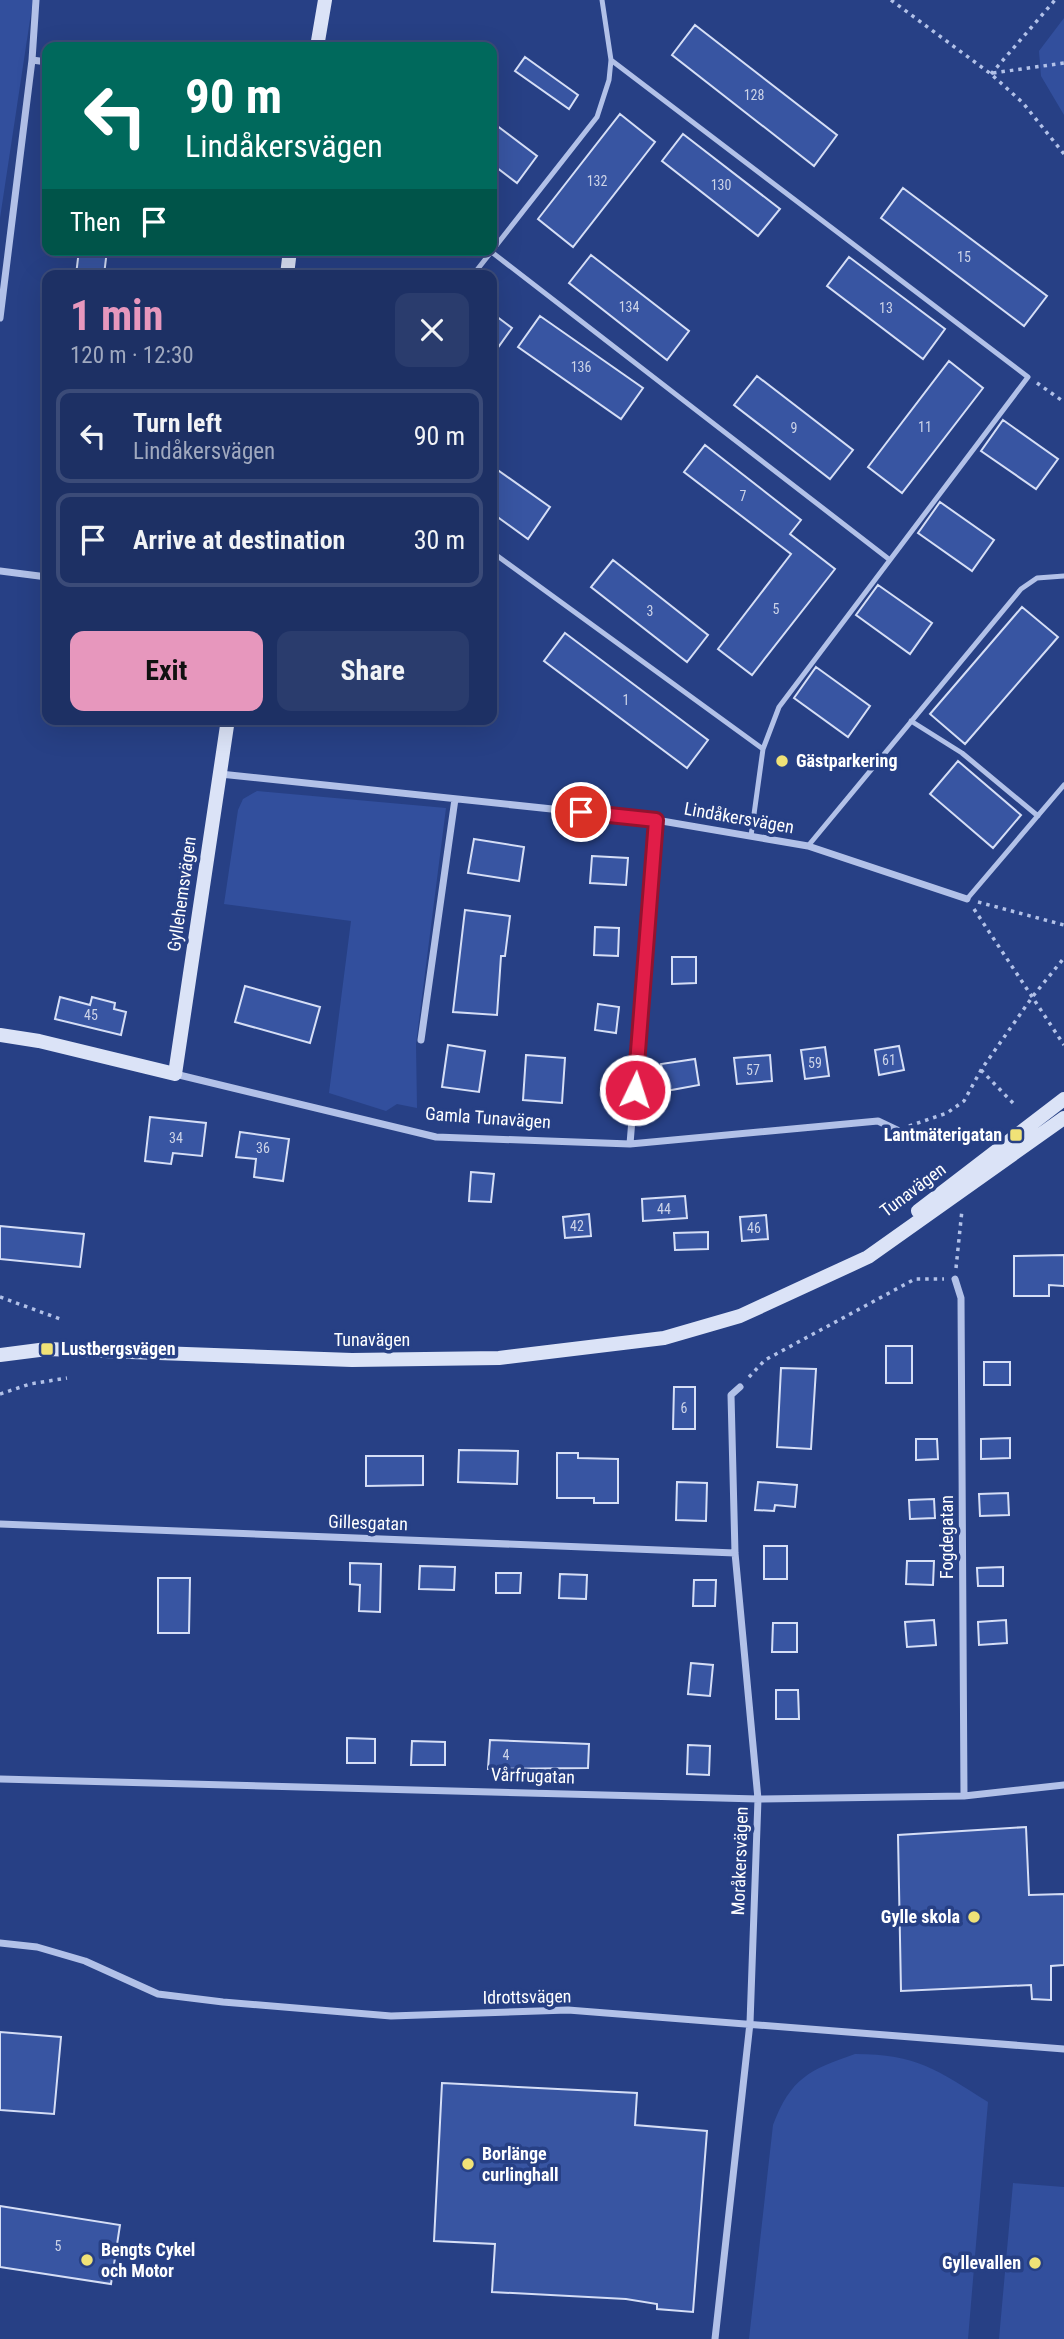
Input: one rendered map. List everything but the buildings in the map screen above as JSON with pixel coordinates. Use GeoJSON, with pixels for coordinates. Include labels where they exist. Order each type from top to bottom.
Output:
{"type":"FeatureCollection","features":[{"type":"Feature","properties":{"kind":"street"},"geometry":{"type":"LineString","coordinates":[[0,318],[4,253],[32,60],[36,0]]}},
{"type":"Feature","properties":{"kind":"street"},"geometry":{"type":"LineString","coordinates":[[318,42],[325,0]]}},
{"type":"Feature","properties":{"kind":"street"},"geometry":{"type":"LineString","coordinates":[[32,60],[42,61]]}},
{"type":"Feature","properties":{"kind":"street"},"geometry":{"type":"LineString","coordinates":[[0,571],[42,576]]}},
{"type":"Feature","properties":{"kind":"street","name":"Gyllehemsvägen"},"geometry":{"type":"LineString","coordinates":[[175,1074],[227,725]]}},
{"type":"Feature","properties":{"kind":"street","name":"Lindåkersvägen"},"geometry":{"type":"LineString","coordinates":[[220,774],[656,820],[808,846],[967,899]]}},
{"type":"Feature","properties":{"kind":"street"},"geometry":{"type":"LineString","coordinates":[[421,1040],[455,799]]}},
{"type":"Feature","properties":{"kind":"street"},"geometry":{"type":"LineString","coordinates":[[630,1144],[656,820]]}},
{"type":"Feature","properties":{"kind":"street","name":"Gamla Tunavägen"},"geometry":{"type":"LineString","coordinates":[[0,1035],[39,1041],[436,1137],[630,1144],[878,1121],[897,1130]]}},
{"type":"Feature","properties":{"kind":"street","name":"Tunavägen"},"geometry":{"type":"LineString","coordinates":[[740,1316],[862,1252],[1064,1099]]}},
{"type":"Feature","properties":{"kind":"street","name":"Tunavägen"},"geometry":{"type":"LineString","coordinates":[[0,1355],[47,1349],[352,1360],[499,1359],[664,1338],[740,1316],[868,1257],[1064,1118]]}},
{"type":"Feature","properties":{"kind":"street","name":"Fogdegatan"},"geometry":{"type":"LineString","coordinates":[[955,1279],[961,1297],[964,1796]]}},
{"type":"Feature","properties":{"kind":"street","name":"Moråkersvägen"},"geometry":{"type":"LineString","coordinates":[[715,2339],[750,2023],[758,1799],[735,1553],[731,1395],[740,1387]]}},
{"type":"Feature","properties":{"kind":"street","name":"Gillesgatan"},"geometry":{"type":"LineString","coordinates":[[0,1524],[735,1553]]}},
{"type":"Feature","properties":{"kind":"street","name":"Vårfrugatan"},"geometry":{"type":"LineString","coordinates":[[0,1779],[758,1799],[964,1796],[1064,1785]]}},
{"type":"Feature","properties":{"kind":"street","name":"Idrottsvägen"},"geometry":{"type":"LineString","coordinates":[[0,1943],[37,1947],[86,1961],[158,1994],[223,2002],[391,2016],[568,2010],[1064,2049]]}},
{"type":"Feature","properties":{"kind":"lane"},"geometry":{"type":"LineString","coordinates":[[497,242],[597,117],[610,80],[611,60],[602,0]]}},
{"type":"Feature","properties":{"kind":"lane"},"geometry":{"type":"LineString","coordinates":[[611,60],[1028,377],[779,708],[762,749],[751,836]]}},
{"type":"Feature","properties":{"kind":"lane"},"geometry":{"type":"LineString","coordinates":[[496,256],[890,560]]}},
{"type":"Feature","properties":{"kind":"lane"},"geometry":{"type":"LineString","coordinates":[[497,556],[762,749]]}},
{"type":"Feature","properties":{"kind":"lane"},"geometry":{"type":"LineString","coordinates":[[808,846],[1021,589],[1037,578],[1064,576]]}},
{"type":"Feature","properties":{"kind":"lane"},"geometry":{"type":"LineString","coordinates":[[911,721],[962,753],[1038,816]]}},
{"type":"Feature","properties":{"kind":"lane"},"geometry":{"type":"LineString","coordinates":[[967,899],[1064,785]]}},
{"type":"Feature","properties":{"kind":"path"},"geometry":{"type":"LineString","coordinates":[[891,0],[991,74],[1023,103],[1064,154]]}},
{"type":"Feature","properties":{"kind":"path"},"geometry":{"type":"LineString","coordinates":[[991,74],[1055,0]]}},
{"type":"Feature","properties":{"kind":"path"},"geometry":{"type":"LineString","coordinates":[[991,74],[1064,63]]}},
{"type":"Feature","properties":{"kind":"path"},"geometry":{"type":"LineString","coordinates":[[1028,377],[1064,402]]}},
{"type":"Feature","properties":{"kind":"path"},"geometry":{"type":"LineString","coordinates":[[967,899],[1064,925]]}},
{"type":"Feature","properties":{"kind":"path"},"geometry":{"type":"LineString","coordinates":[[967,899],[1064,1045]]}},
{"type":"Feature","properties":{"kind":"path"},"geometry":{"type":"LineString","coordinates":[[897,1130],[947,1113],[964,1101],[981,1070],[1033,996],[1064,958]]}},
{"type":"Feature","properties":{"kind":"path"},"geometry":{"type":"LineString","coordinates":[[981,1070],[1013,1103]]}},
{"type":"Feature","properties":{"kind":"path"},"geometry":{"type":"LineString","coordinates":[[740,1387],[765,1360],[915,1279],[955,1279],[963,1200]]}},
{"type":"Feature","properties":{"kind":"path"},"geometry":{"type":"LineString","coordinates":[[0,1297],[63,1320]]}},
{"type":"Feature","properties":{"kind":"path"},"geometry":{"type":"LineString","coordinates":[[0,1394],[30,1384],[67,1378]]}},
{"type":"Feature","properties":{"kind":"shaded area"},"geometry":{"type":"Polygon","coordinates":[[[0,0],[33,0],[0,218],[0,0]]]}},
{"type":"Feature","properties":{"kind":"shaded area"},"geometry":{"type":"Polygon","coordinates":[[[1064,18],[1064,115],[1041,76],[1039,51],[1064,18]]]}},
{"type":"Feature","properties":{"kind":"shaded area"},"geometry":{"type":"Polygon","coordinates":[[[257,791],[446,808],[416,1044],[417,1108],[397,1104],[386,1111],[329,1093],[351,921],[224,904],[238,810],[243,799],[257,791]]]}},
{"type":"Feature","properties":{"kind":"shaded area"},"geometry":{"type":"Polygon","coordinates":[[[855,2054],[895,2057],[926,2066],[988,2102],[968,2339],[749,2339],[773,2125],[787,2096],[804,2078],[825,2065],[855,2054]]]}},
{"type":"Feature","properties":{"kind":"shaded area","name":"Gyllevallen"},"geometry":{"type":"Polygon","coordinates":[[[1013,2183],[1064,2187],[1064,2339],[999,2339],[1013,2183]]]}},
{"type":"Feature","properties":{"kind":"place","name":"Gästparkering"},"geometry":{"type":"Point","coordinates":[782,761]}},
{"type":"Feature","properties":{"kind":"place","name":"Lantmäterigatan"},"geometry":{"type":"Point","coordinates":[1016,1135]}},
{"type":"Feature","properties":{"kind":"place","name":"Lustbergsvägen"},"geometry":{"type":"Point","coordinates":[47,1349]}},
{"type":"Feature","properties":{"kind":"place","name":"Gylle skola"},"geometry":{"type":"Point","coordinates":[974,1917]}},
{"type":"Feature","properties":{"kind":"place","name":"Borlänge curlinghall"},"geometry":{"type":"Point","coordinates":[468,2164]}},
{"type":"Feature","properties":{"kind":"place","name":"Bengts Cykel och Motor"},"geometry":{"type":"Point","coordinates":[87,2260]}},
{"type":"Feature","properties":{"kind":"place","name":"Gyllevallen"},"geometry":{"type":"Point","coordinates":[1035,2263]}},
{"type":"Feature","properties":{"kind":"route"},"geometry":{"type":"LineString","coordinates":[[581,812],[656,820],[635,1090]]}}]}
